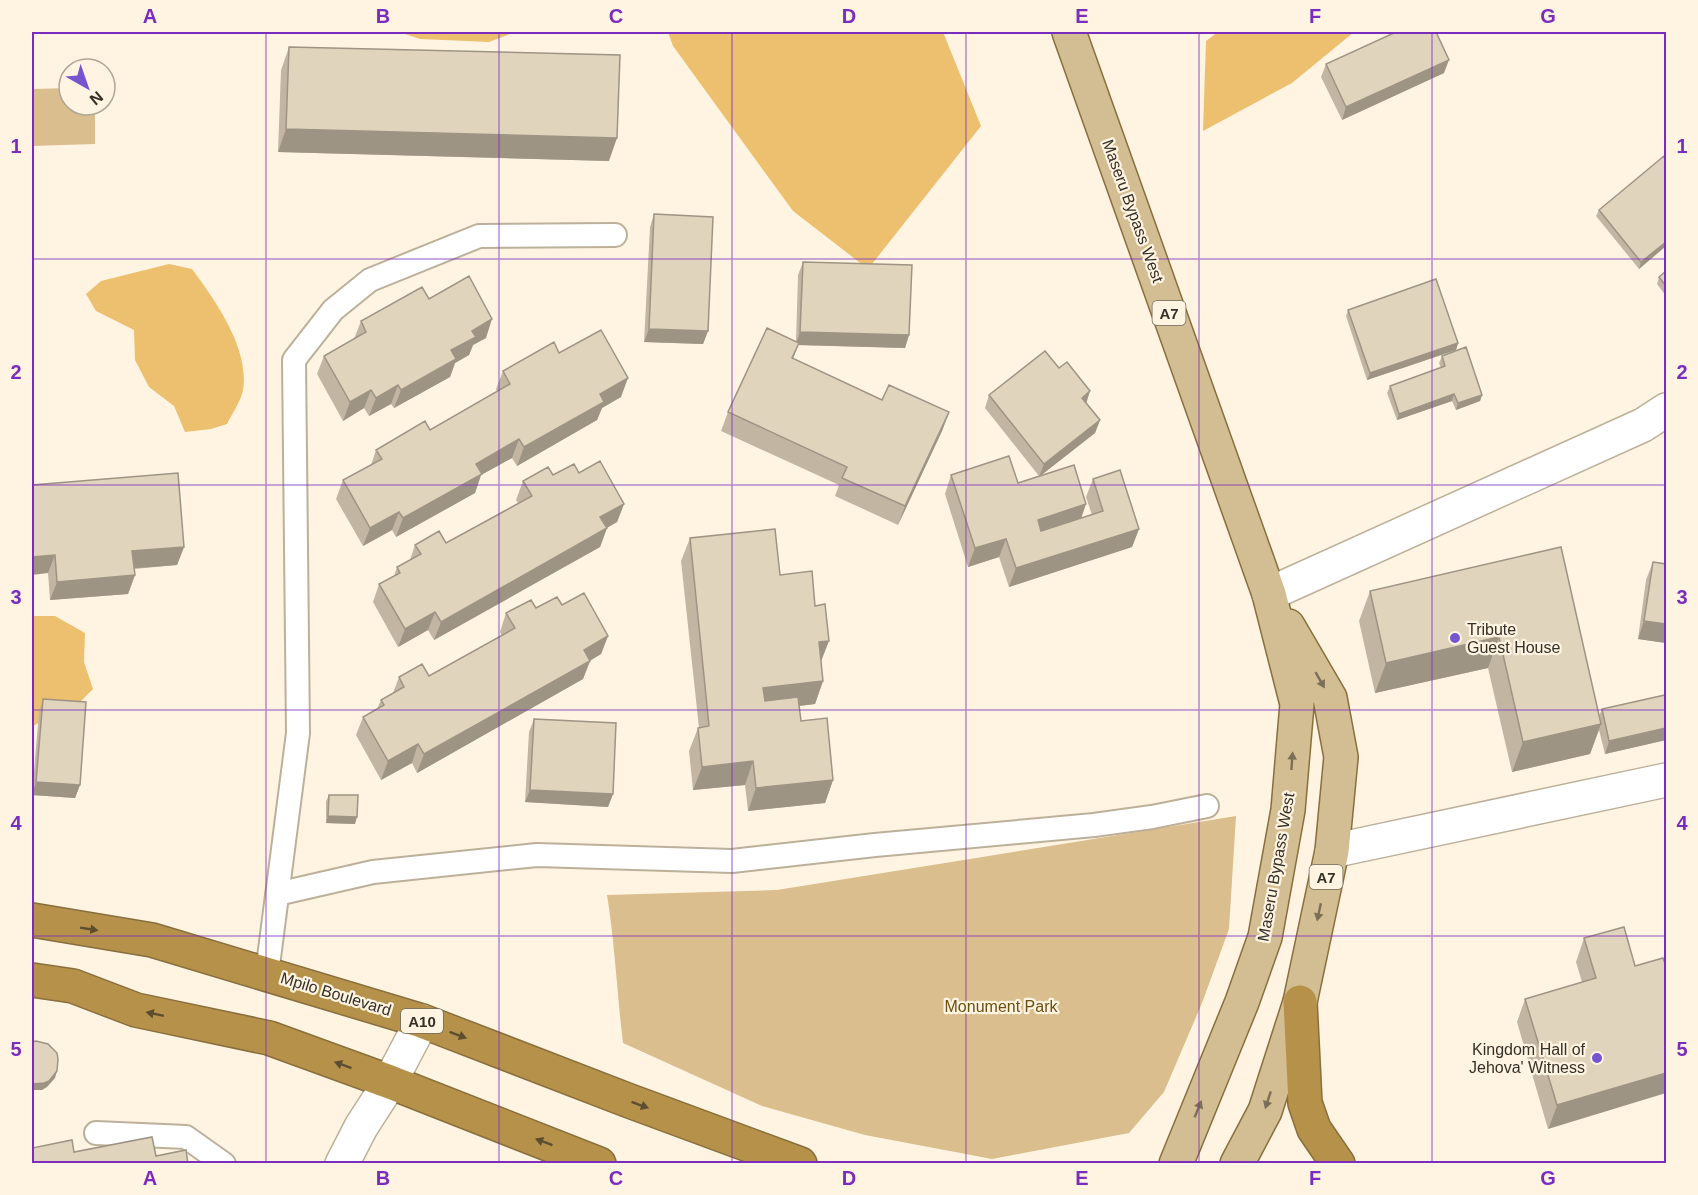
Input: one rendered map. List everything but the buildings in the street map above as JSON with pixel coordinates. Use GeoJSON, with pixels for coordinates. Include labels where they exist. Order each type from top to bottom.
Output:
{"type":"FeatureCollection","features":[{"type":"Feature","properties":{"kind":"highway","name":"Mpilo Boulevard"},"geometry":{"type":"LineString","coordinates":[[32,920],[152,940],[422,1021],[800,1164]]}},
{"type":"Feature","properties":{"kind":"highway"},"geometry":{"type":"LineString","coordinates":[[32,980],[74,986],[136,1010],[269,1038],[390,1082],[599,1164]]}},
{"type":"Feature","properties":{"kind":"highway"},"geometry":{"type":"LineString","coordinates":[[1300,1002],[1305,1103],[1314,1129],[1338,1164]]}},
{"type":"Feature","properties":{"kind":"main road","name":"Maseru Bypass West"},"geometry":{"type":"LineString","coordinates":[[1069,32],[1269,594],[1297,704],[1288,810],[1265,937],[1242,1002],[1176,1164]]}},
{"type":"Feature","properties":{"kind":"main road","name":"Maseru Bypass West"},"geometry":{"type":"LineString","coordinates":[[1237,1164],[1264,1111],[1300,1002],[1332,851],[1341,757],[1330,698],[1269,594]]}},
{"type":"Feature","properties":{"kind":"street"},"geometry":{"type":"LineString","coordinates":[[1269,594],[1643,425],[1666,410]]}},
{"type":"Feature","properties":{"kind":"street"},"geometry":{"type":"LineString","coordinates":[[1332,851],[1666,780]]}},
{"type":"Feature","properties":{"kind":"street"},"geometry":{"type":"LineString","coordinates":[[342,1164],[361,1127],[390,1082],[422,1021]]}},
{"type":"Feature","properties":{"kind":"lane"},"geometry":{"type":"LineString","coordinates":[[267,973],[298,734],[294,360],[333,310],[369,280],[479,236],[615,236]]}},
{"type":"Feature","properties":{"kind":"lane"},"geometry":{"type":"LineString","coordinates":[[277,894],[373,872],[537,855],[732,861],[875,844],[1094,825],[1207,806]]}},
{"type":"Feature","properties":{"kind":"lane"},"geometry":{"type":"LineString","coordinates":[[96,1133],[186,1137],[225,1164]]}},
{"type":"Feature","properties":{"kind":"green space"},"geometry":{"type":"Polygon","coordinates":[[[57,88],[57,117],[95,117],[95,144],[32,146],[32,89],[57,88]]]}},
{"type":"Feature","properties":{"kind":"green space","name":"Monument Park"},"geometry":{"type":"Polygon","coordinates":[[[1236,816],[1229,929],[1202,1003],[1164,1092],[1129,1133],[992,1159],[865,1135],[762,1106],[623,1043],[607,895],[777,890],[1236,816]]]}},
{"type":"Feature","properties":{"kind":"shaded area"},"geometry":{"type":"Polygon","coordinates":[[[399,32],[515,32],[489,42],[420,39],[399,32]]]}},
{"type":"Feature","properties":{"kind":"shaded area"},"geometry":{"type":"Polygon","coordinates":[[[668,32],[943,32],[981,126],[868,269],[793,211],[673,46],[668,32]]]}},
{"type":"Feature","properties":{"kind":"shaded area"},"geometry":{"type":"Polygon","coordinates":[[[1218,32],[1354,32],[1292,83],[1203,131],[1206,41],[1218,32]]]}},
{"type":"Feature","properties":{"kind":"shaded area"},"geometry":{"type":"Polygon","coordinates":[[[169,264],[192,269],[229,326],[241,358],[244,374],[240,399],[227,424],[211,429],[185,432],[174,406],[149,387],[135,360],[134,330],[96,311],[86,294],[101,281],[169,264]]]}},
{"type":"Feature","properties":{"kind":"shaded area"},"geometry":{"type":"Polygon","coordinates":[[[32,616],[55,616],[85,633],[84,662],[93,689],[77,705],[58,710],[32,727],[32,616]]]}},
{"type":"Feature","properties":{"kind":"place","name":"Tribute Guest House"},"geometry":{"type":"Point","coordinates":[1455,638]}},
{"type":"Feature","properties":{"kind":"place","name":"Kingdom Hall of Jehova' Witness"},"geometry":{"type":"Point","coordinates":[1597,1058]}}]}
